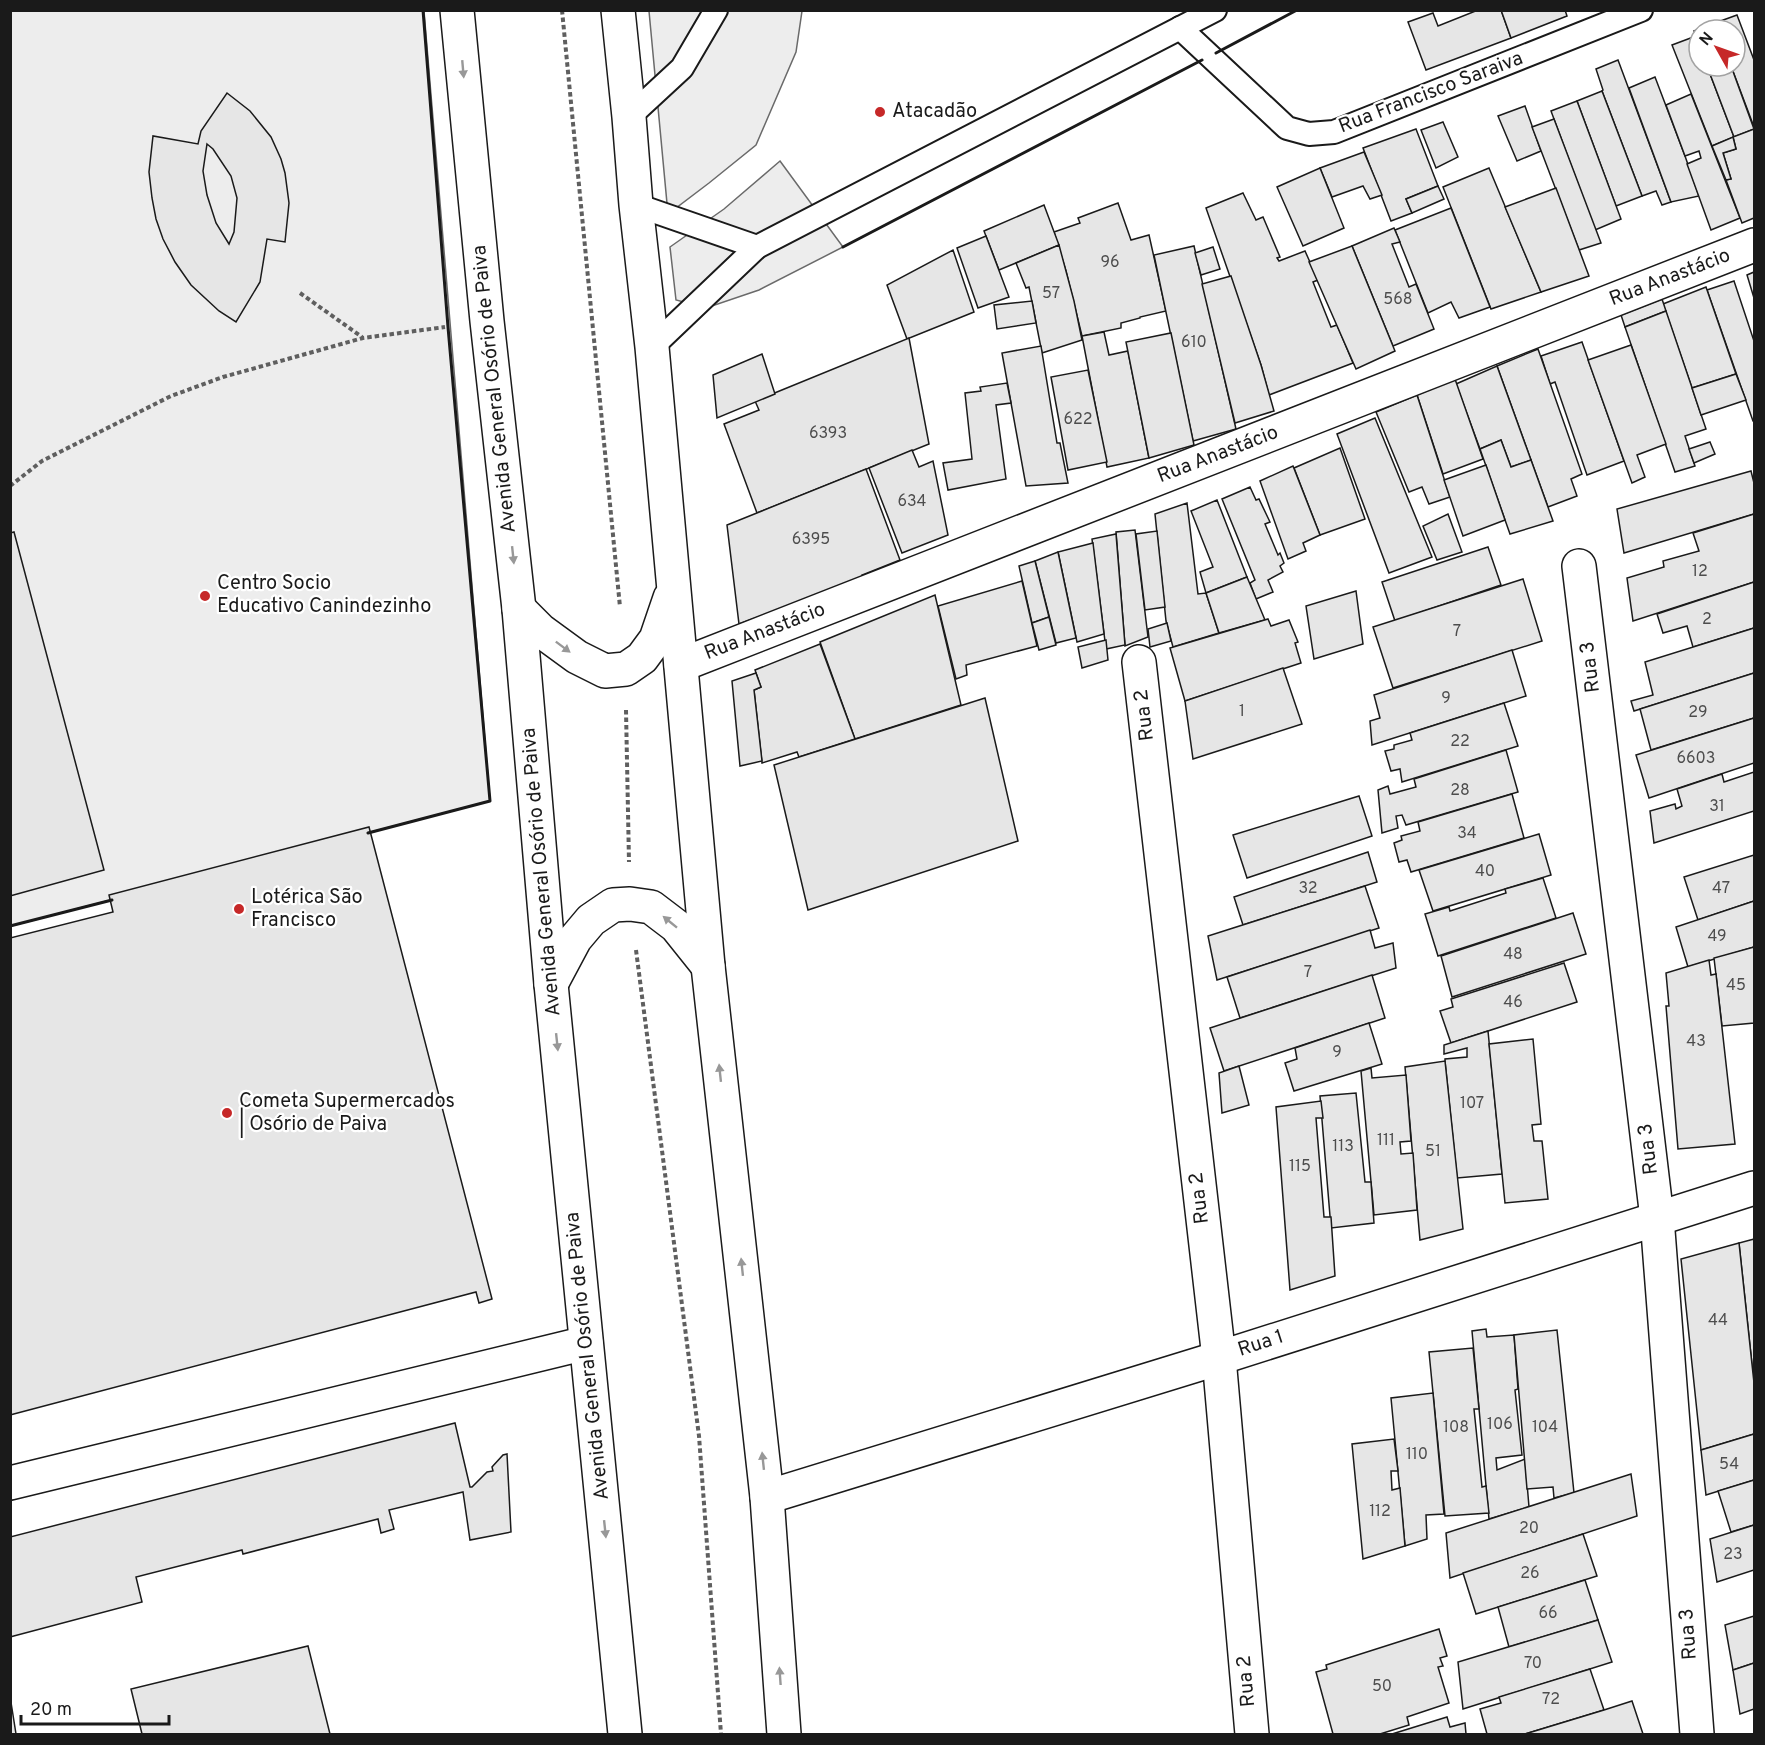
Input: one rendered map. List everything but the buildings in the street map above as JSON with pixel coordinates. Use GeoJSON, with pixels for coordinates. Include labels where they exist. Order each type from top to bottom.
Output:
{"type":"FeatureCollection","features":[{"type":"Feature","properties":{"kind":"street","name":"Avenida General Osório de Paiva"},"geometry":{"type":"LineString","coordinates":[[457,10],[487,321],[519,609],[551,984],[625,1734]]}},
{"type":"Feature","properties":{"kind":"street"},"geometry":{"type":"LineString","coordinates":[[618,10],[652,348],[708,966],[767,1497],[784,1734]]}},
{"type":"Feature","properties":{"kind":"street","name":"Rua Anastácio"},"geometry":{"type":"LineString","coordinates":[[681,665],[1755,245]]}},
{"type":"Feature","properties":{"kind":"street","name":"Rua 3"},"geometry":{"type":"LineString","coordinates":[[1579,566],[1657,1218],[1697,1734]]}},
{"type":"Feature","properties":{"kind":"street"},"geometry":{"type":"LineString","coordinates":[[519,609],[540,630],[577,657],[605,671],[626,669],[642,658],[656,639],[673,587]]}},
{"type":"Feature","properties":{"kind":"street","name":"Rua 2"},"geometry":{"type":"LineString","coordinates":[[1139,662],[1219,1358],[1252,1734]]}},
{"type":"Feature","properties":{"kind":"street"},"geometry":{"type":"LineString","coordinates":[[551,984],[575,939],[585,926],[613,904],[651,907],[676,926],[708,966]]}},
{"type":"Feature","properties":{"kind":"street","name":"Rua 1"},"geometry":{"type":"LineString","coordinates":[[767,1497],[1219,1358],[1755,1188]]}},
{"type":"Feature","properties":{"kind":"street"},"geometry":{"type":"LineString","coordinates":[[10,1483],[586,1343]]}},
{"type":"Feature","properties":{"kind":"lane"},"geometry":{"type":"LineString","coordinates":[[629,117],[682,68],[716,10]]}},
{"type":"Feature","properties":{"kind":"lane"},"geometry":{"type":"LineString","coordinates":[[652,348],[757,247],[1215,10]]}},
{"type":"Feature","properties":{"kind":"lane","name":"Rua Francisco Saraiva"},"geometry":{"type":"LineString","coordinates":[[1180,28],[1287,129],[1309,134],[1334,132],[1641,10]]}},
{"type":"Feature","properties":{"kind":"lane"},"geometry":{"type":"LineString","coordinates":[[636,205],[757,247]]}},
{"type":"Feature","properties":{"kind":"path"},"geometry":{"type":"LineString","coordinates":[[300,293],[363,338]]}},
{"type":"Feature","properties":{"kind":"path"},"geometry":{"type":"LineString","coordinates":[[10,486],[42,461],[171,396],[254,368],[363,338],[487,321]]}},
{"type":"Feature","properties":{"kind":"shaded area"},"geometry":{"type":"Polygon","coordinates":[[[11,11],[424,11],[490,801],[11,926],[11,11]]]}},
{"type":"Feature","properties":{"kind":"shaded area"},"geometry":{"type":"Polygon","coordinates":[[[649,11],[802,11],[796,52],[756,145],[668,214],[649,11]]]}},
{"type":"Feature","properties":{"kind":"shaded area"},"geometry":{"type":"Polygon","coordinates":[[[780,161],[843,247],[759,290],[706,308],[676,300],[670,247],[724,209],[780,161]]]}},
{"type":"Feature","properties":{"kind":"wall"},"geometry":{"type":"LineString","coordinates":[[368,833],[490,801],[448,327],[423,10]]}},
{"type":"Feature","properties":{"kind":"wall"},"geometry":{"type":"LineString","coordinates":[[1216,53],[1297,10]]}},
{"type":"Feature","properties":{"kind":"wall"},"geometry":{"type":"LineString","coordinates":[[843,247],[1202,60]]}},
{"type":"Feature","properties":{"kind":"wall"},"geometry":{"type":"LineString","coordinates":[[10,926],[112,900]]}},
{"type":"Feature","properties":{"kind":"place","name":"Atacadão"},"geometry":{"type":"Point","coordinates":[880,112]}},
{"type":"Feature","properties":{"kind":"place","name":"Centro Socio Educativo Canindezinho"},"geometry":{"type":"Point","coordinates":[205,596]}},
{"type":"Feature","properties":{"kind":"place","name":"Lotérica São Francisco"},"geometry":{"type":"Point","coordinates":[239,909]}},
{"type":"Feature","properties":{"kind":"place","name":"Cometa Supermercados | Osório de Paiva"},"geometry":{"type":"Point","coordinates":[227,1113]}}]}
